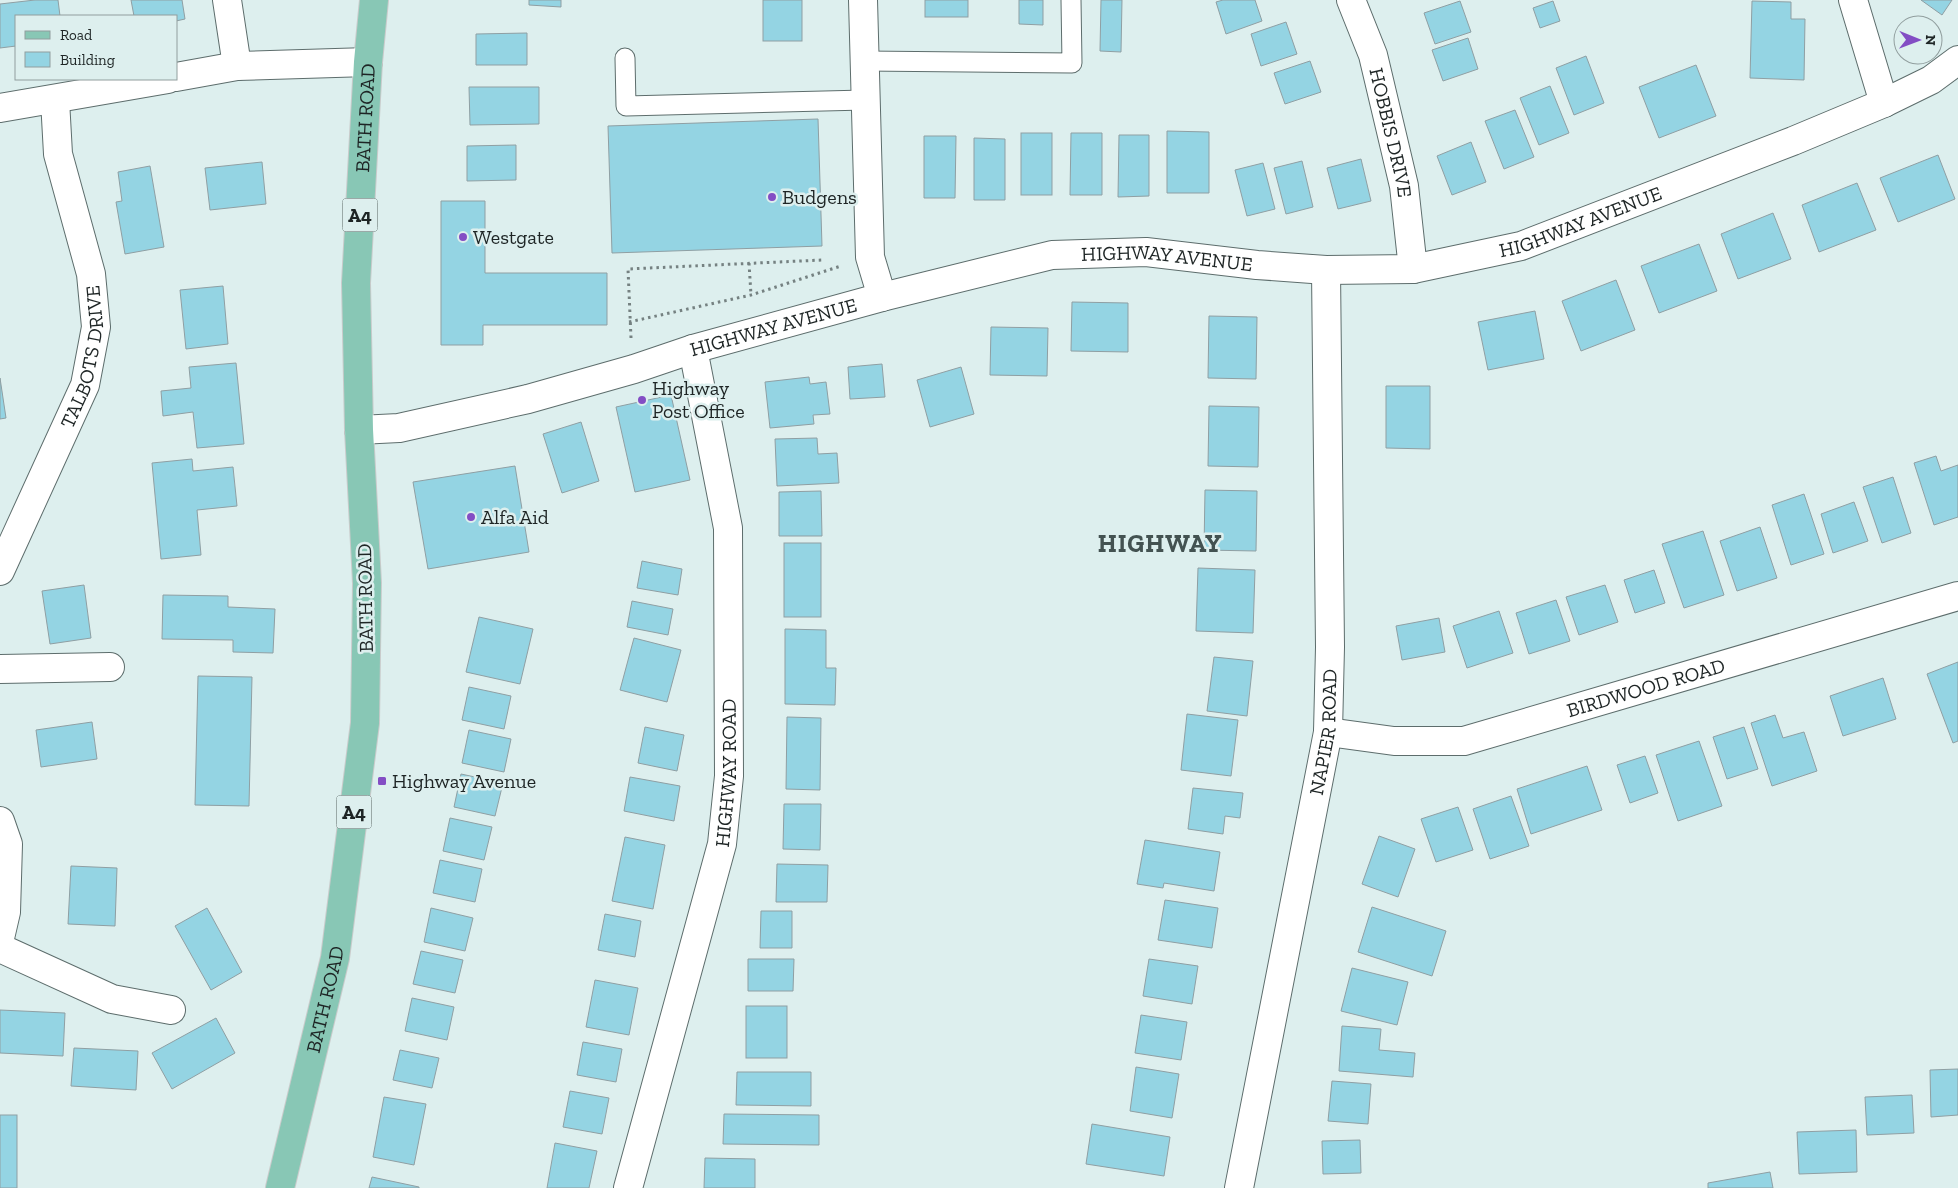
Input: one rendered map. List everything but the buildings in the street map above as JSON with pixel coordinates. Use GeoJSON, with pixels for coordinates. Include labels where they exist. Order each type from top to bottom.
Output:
{"type":"FeatureCollection","features":[{"type":"Feature","properties":{"kind":"main road","name":"BATH ROAD"},"geometry":{"type":"LineString","coordinates":[[280,1188],[335,958],[365,723],[367,584],[359,430],[356,283],[368,62],[374,0]]}},
{"type":"Feature","properties":{"kind":"street"},"geometry":{"type":"LineString","coordinates":[[227,0],[237,66]]}},
{"type":"Feature","properties":{"kind":"street"},"geometry":{"type":"LineString","coordinates":[[863,0],[870,257],[882,296]]}},
{"type":"Feature","properties":{"kind":"street","name":"HOBBIS DRIVE"},"geometry":{"type":"LineString","coordinates":[[1351,0],[1373,54],[1404,186],[1413,269]]}},
{"type":"Feature","properties":{"kind":"street"},"geometry":{"type":"LineString","coordinates":[[1853,0],[1884,103]]}},
{"type":"Feature","properties":{"kind":"street","name":"HIGHWAY AVENUE"},"geometry":{"type":"LineString","coordinates":[[359,430],[398,428],[528,399],[634,369],[693,349],[882,296],[1052,255],[1146,252],[1257,265],[1326,270],[1413,269],[1520,246],[1793,141],[1884,103],[1931,80],[1958,60]]}},
{"type":"Feature","properties":{"kind":"street"},"geometry":{"type":"LineString","coordinates":[[178,77],[237,66],[368,62]]}},
{"type":"Feature","properties":{"kind":"street"},"geometry":{"type":"LineString","coordinates":[[0,108],[163,80]]}},
{"type":"Feature","properties":{"kind":"street","name":"TALBOTS DRIVE"},"geometry":{"type":"LineString","coordinates":[[0,571],[85,385],[96,326],[92,274],[58,154],[55,100]]}},
{"type":"Feature","properties":{"kind":"street","name":"NAPIER ROAD"},"geometry":{"type":"LineString","coordinates":[[1238,1188],[1328,732],[1330,647],[1326,270]]}},
{"type":"Feature","properties":{"kind":"street","name":"HIGHWAY ROAD"},"geometry":{"type":"LineString","coordinates":[[628,1188],[722,844],[729,776],[728,528],[693,349]]}},
{"type":"Feature","properties":{"kind":"street","name":"BIRDWOOD ROAD"},"geometry":{"type":"LineString","coordinates":[[1328,732],[1394,741],[1464,741],[1958,596]]}},
{"type":"Feature","properties":{"kind":"street"},"geometry":{"type":"LineString","coordinates":[[0,670],[110,666]]}},
{"type":"Feature","properties":{"kind":"street"},"geometry":{"type":"LineString","coordinates":[[0,821],[8,844],[6,912],[0,938]]}},
{"type":"Feature","properties":{"kind":"street"},"geometry":{"type":"LineString","coordinates":[[0,948],[112,999],[170,1010]]}},
{"type":"Feature","properties":{"kind":"lane"},"geometry":{"type":"LineString","coordinates":[[864,60],[1072,62],[1071,0]]}},
{"type":"Feature","properties":{"kind":"lane"},"geometry":{"type":"LineString","coordinates":[[625,58],[626,106],[865,100]]}},
{"type":"Feature","properties":{"kind":"path"},"geometry":{"type":"LineString","coordinates":[[822,260],[628,269],[629,322],[751,295],[870,257]]}},
{"type":"Feature","properties":{"kind":"path"},"geometry":{"type":"LineString","coordinates":[[749,263],[751,295]]}},
{"type":"Feature","properties":{"kind":"place","name":"Budgens"},"geometry":{"type":"Point","coordinates":[772,197]}},
{"type":"Feature","properties":{"kind":"place","name":"Westgate"},"geometry":{"type":"Point","coordinates":[463,237]}},
{"type":"Feature","properties":{"kind":"place","name":"Highway Post Office"},"geometry":{"type":"Point","coordinates":[642,400]}},
{"type":"Feature","properties":{"kind":"place","name":"Alfa Aid"},"geometry":{"type":"Point","coordinates":[471,517]}},
{"type":"Feature","properties":{"kind":"place","name":"Highway Avenue"},"geometry":{"type":"Point","coordinates":[382,781]}},
{"type":"Feature","properties":{"kind":"district","name":"HIGHWAY"},"geometry":{"type":"Point","coordinates":[1160,543]}}]}
